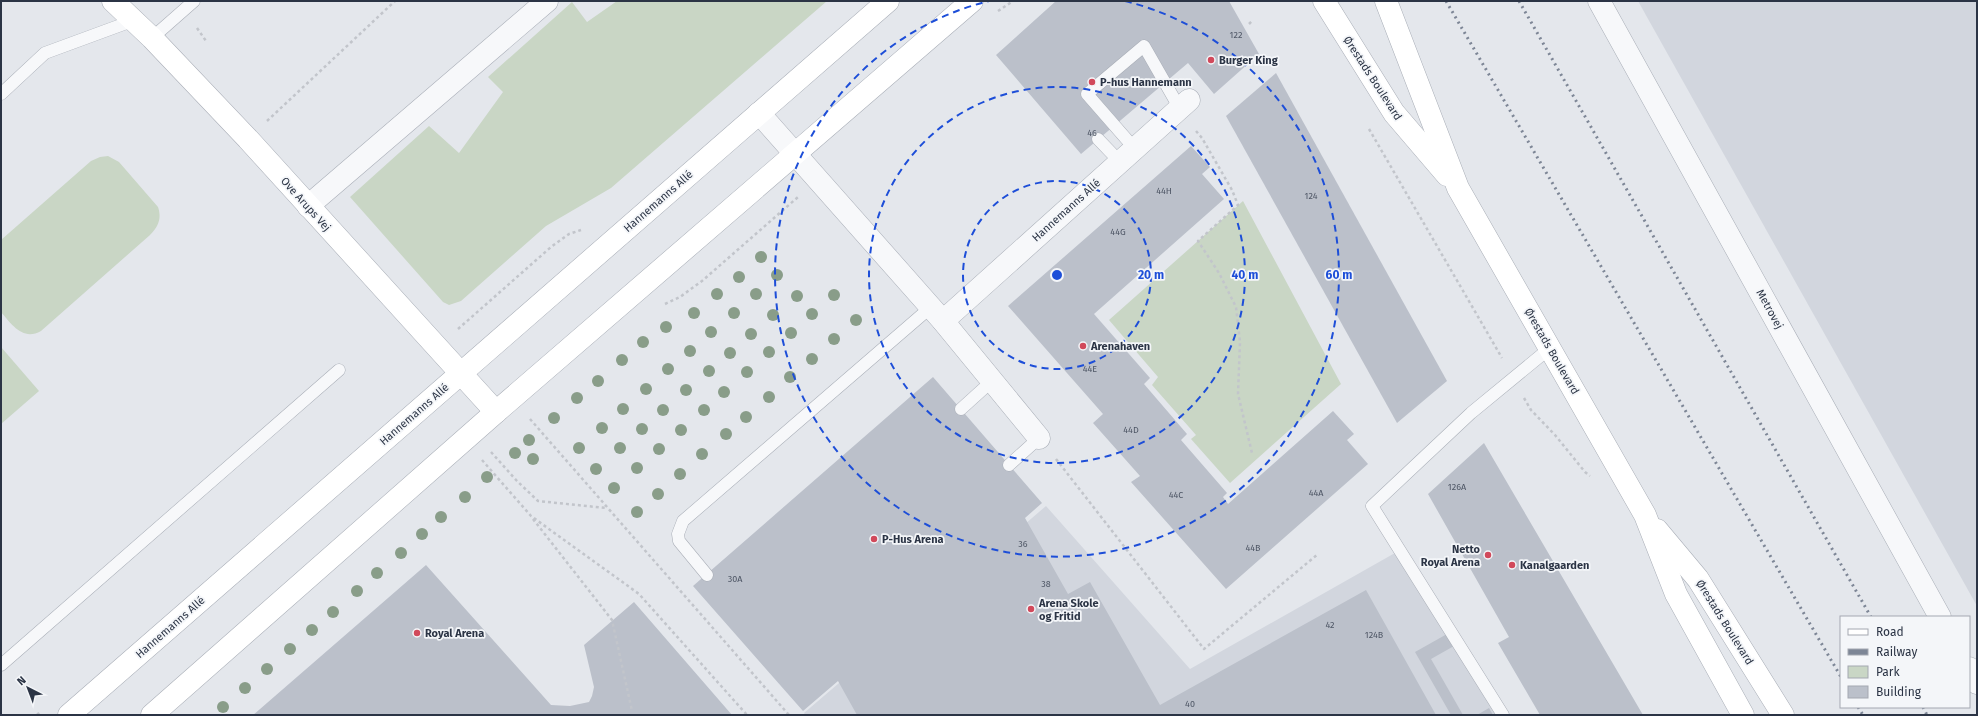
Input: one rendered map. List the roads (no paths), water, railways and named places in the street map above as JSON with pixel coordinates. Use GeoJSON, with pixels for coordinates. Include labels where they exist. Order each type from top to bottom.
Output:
{"type":"FeatureCollection","features":[{"type":"Feature","properties":{"kind":"street","name":"Ove Arups Vej"},"geometry":{"type":"LineString","coordinates":[[113,1],[132,21],[152,38],[248,139],[496,412]]}},
{"type":"Feature","properties":{"kind":"street"},"geometry":{"type":"LineString","coordinates":[[308,206],[547,1]]}},
{"type":"Feature","properties":{"kind":"street","name":"Hannemanns Allé"},"geometry":{"type":"LineString","coordinates":[[69,715],[888,1]]}},
{"type":"Feature","properties":{"kind":"street"},"geometry":{"type":"LineString","coordinates":[[152,715],[496,412],[972,1]]}},
{"type":"Feature","properties":{"kind":"street","name":"Ørestads Boulevard"},"geometry":{"type":"LineString","coordinates":[[1324,1],[1394,113],[1458,188]]}},
{"type":"Feature","properties":{"kind":"street","name":"Ørestads Boulevard"},"geometry":{"type":"LineString","coordinates":[[1386,1],[1458,188],[1645,515],[1676,594],[1744,715]]}},
{"type":"Feature","properties":{"kind":"street","name":"Metrovej"},"geometry":{"type":"LineString","coordinates":[[1599,1],[1939,616]]}},
{"type":"Feature","properties":{"kind":"street","name":"Hannemanns Allé"},"geometry":{"type":"LineString","coordinates":[[937,314],[1182,107]]}},
{"type":"Feature","properties":{"kind":"street"},"geometry":{"type":"LineString","coordinates":[[759,113],[937,314],[993,380],[1039,438]]}},
{"type":"Feature","properties":{"kind":"street","name":"Ørestads Boulevard"},"geometry":{"type":"LineString","coordinates":[[1645,515],[1698,579],[1783,715]]}},
{"type":"Feature","properties":{"kind":"street"},"geometry":{"type":"LineString","coordinates":[[1970,670],[1977,683]]}},
{"type":"Feature","properties":{"kind":"lane"},"geometry":{"type":"LineString","coordinates":[[152,38],[194,1]]}},
{"type":"Feature","properties":{"kind":"lane"},"geometry":{"type":"LineString","coordinates":[[1,94],[45,53],[132,21]]}},
{"type":"Feature","properties":{"kind":"lane"},"geometry":{"type":"LineString","coordinates":[[1127,155],[1087,94],[1144,46],[1182,107]]}},
{"type":"Feature","properties":{"kind":"lane"},"geometry":{"type":"LineString","coordinates":[[1098,138],[1127,155]]}},
{"type":"Feature","properties":{"kind":"lane","name":"Hannemanns Allé"},"geometry":{"type":"LineString","coordinates":[[707,574],[679,541],[679,528],[683,521],[694,510],[937,314]]}},
{"type":"Feature","properties":{"kind":"lane"},"geometry":{"type":"LineString","coordinates":[[1503,715],[1372,506],[1466,417],[1550,348]]}},
{"type":"Feature","properties":{"kind":"lane"},"geometry":{"type":"LineString","coordinates":[[1,666],[339,370]]}},
{"type":"Feature","properties":{"kind":"lane"},"geometry":{"type":"LineString","coordinates":[[960,408],[993,380]]}},
{"type":"Feature","properties":{"kind":"lane"},"geometry":{"type":"LineString","coordinates":[[1009,465],[1039,438]]}},
{"type":"Feature","properties":{"kind":"railway"},"geometry":{"type":"LineString","coordinates":[[1446,1],[1840,675]]}},
{"type":"Feature","properties":{"kind":"railway"},"geometry":{"type":"LineString","coordinates":[[1519,1],[1870,616]]}},
{"type":"Feature","properties":{"kind":"railway"},"geometry":{"type":"LineString","coordinates":[[1859,708],[1863,715]]}},
{"type":"Feature","properties":{"kind":"railway"},"geometry":{"type":"LineString","coordinates":[[1924,708],[1927,715]]}},
{"type":"Feature","properties":{"kind":"place","name":"Burger King"},"geometry":{"type":"Point","coordinates":[1211,60]}},
{"type":"Feature","properties":{"kind":"place","name":"P-hus Hannemann"},"geometry":{"type":"Point","coordinates":[1092,82]}},
{"type":"Feature","properties":{"kind":"place","name":"Arenahaven"},"geometry":{"type":"Point","coordinates":[1083,346]}},
{"type":"Feature","properties":{"kind":"place","name":"P-Hus Arena"},"geometry":{"type":"Point","coordinates":[874,539]}},
{"type":"Feature","properties":{"kind":"place","name":"Netto Royal Arena"},"geometry":{"type":"Point","coordinates":[1488,555]}},
{"type":"Feature","properties":{"kind":"place","name":"Kanalgaarden"},"geometry":{"type":"Point","coordinates":[1512,565]}},
{"type":"Feature","properties":{"kind":"place","name":"Arena Skole og Fritid"},"geometry":{"type":"Point","coordinates":[1031,609]}},
{"type":"Feature","properties":{"kind":"place","name":"Royal Arena"},"geometry":{"type":"Point","coordinates":[417,633]}}]}
